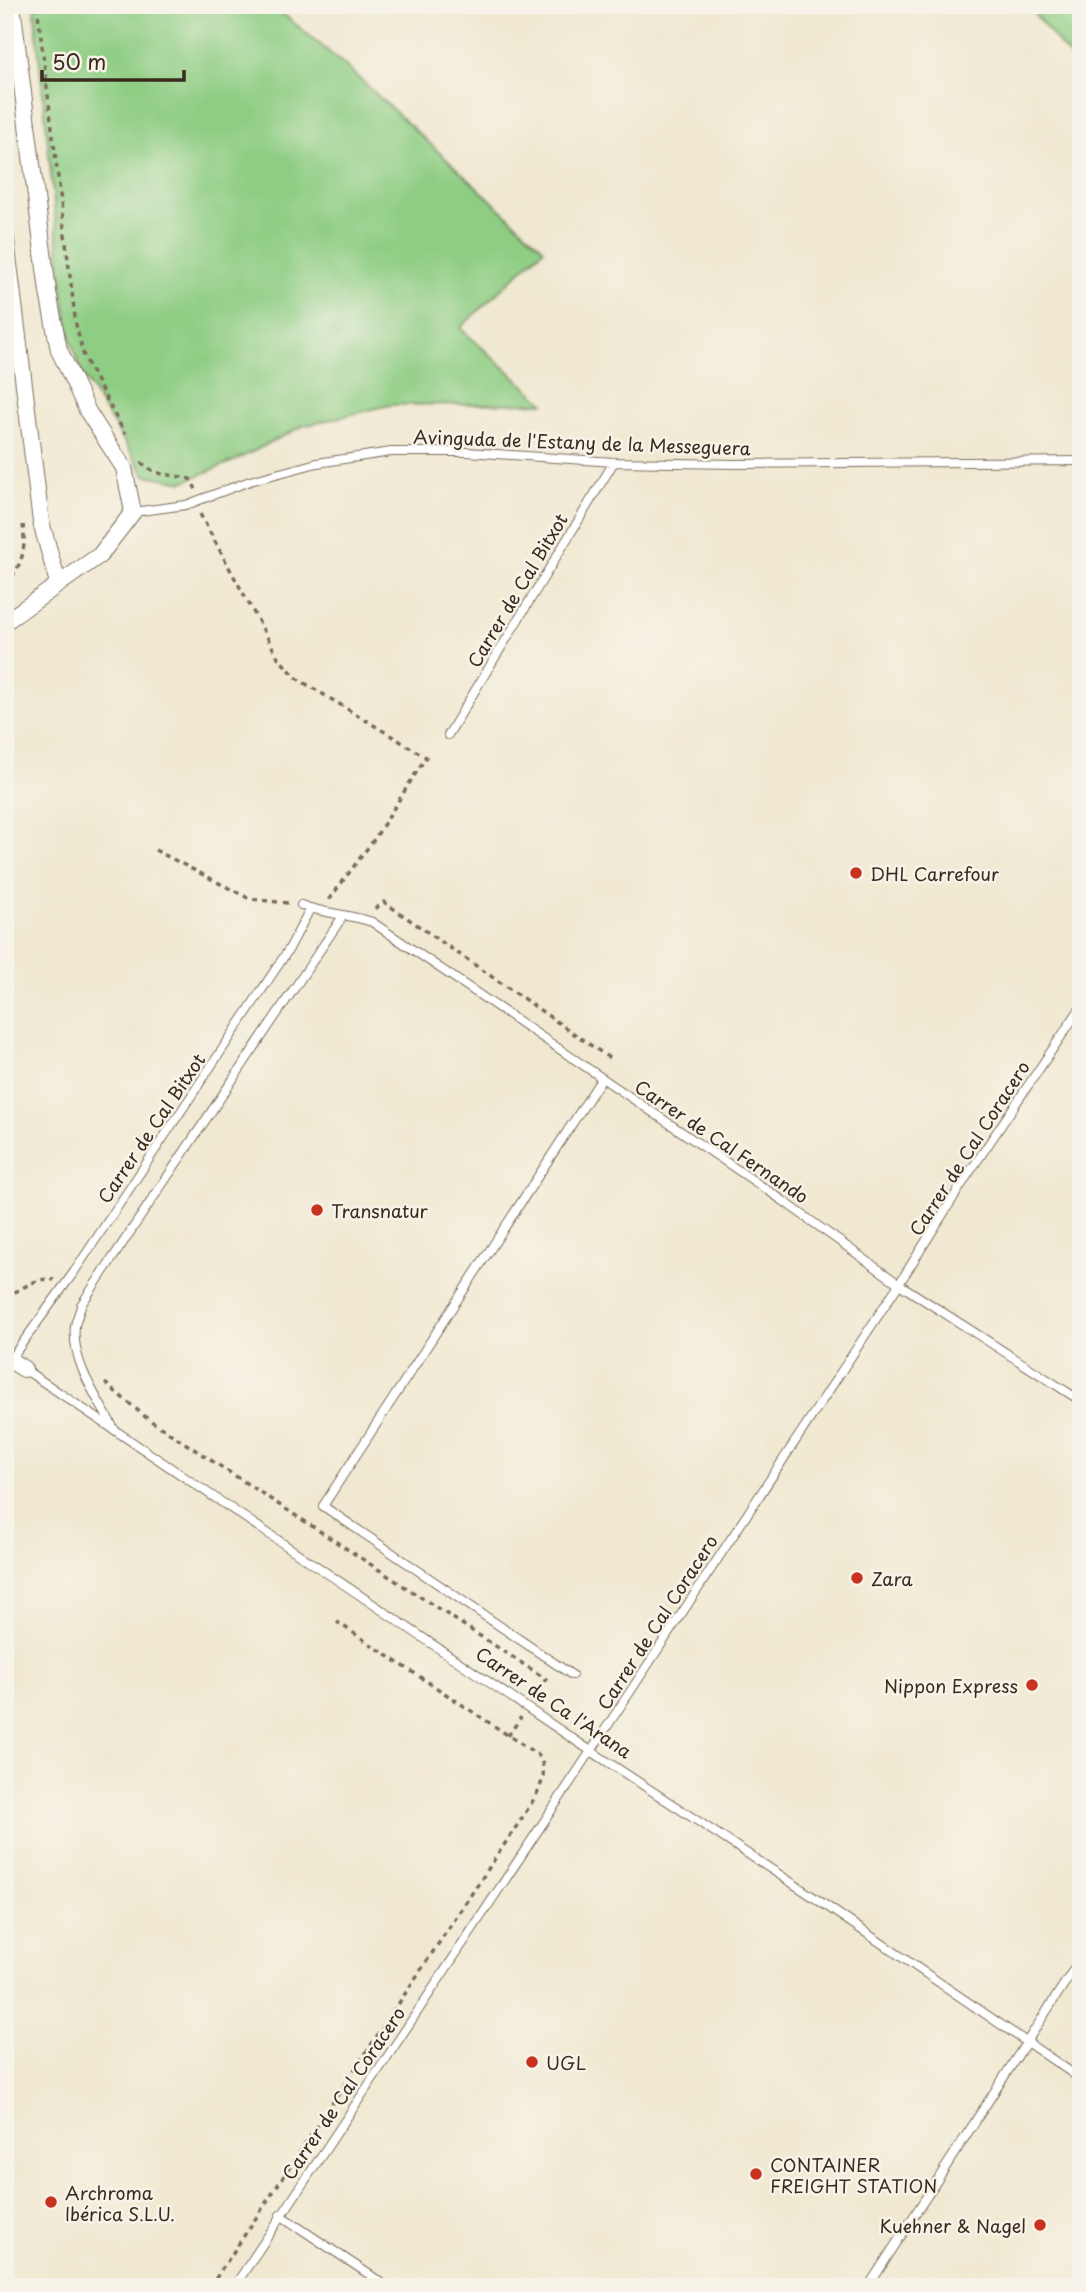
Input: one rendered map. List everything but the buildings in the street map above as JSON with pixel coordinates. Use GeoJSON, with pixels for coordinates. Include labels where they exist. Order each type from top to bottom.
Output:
{"type":"FeatureCollection","features":[{"type":"Feature","properties":{"kind":"street"},"geometry":{"type":"LineString","coordinates":[[5,622],[100,555],[132,512],[124,468],[88,412],[59,351],[47,279],[12,5]]}},
{"type":"Feature","properties":{"kind":"street"},"geometry":{"type":"LineString","coordinates":[[5,232],[41,522],[58,583]]}},
{"type":"Feature","properties":{"kind":"street","name":"Carrer de Ca l'Arana"},"geometry":{"type":"LineString","coordinates":[[8,1359],[24,1369]]}},
{"type":"Feature","properties":{"kind":"lane","name":"Avinguda de l'Estany de la Messeguera"},"geometry":{"type":"LineString","coordinates":[[132,512],[186,505],[250,481],[317,463],[391,452],[467,452],[614,462],[736,464],[1081,461]]}},
{"type":"Feature","properties":{"kind":"lane","name":"Carrer de Cal Bitxot"},"geometry":{"type":"LineString","coordinates":[[448,735],[614,462]]}},
{"type":"Feature","properties":{"kind":"lane","name":"Carrer de Cal Fernando"},"geometry":{"type":"LineString","coordinates":[[301,905],[320,912],[372,922],[899,1284],[1081,1401]]}},
{"type":"Feature","properties":{"kind":"lane","name":"Carrer de Cal Bitxot"},"geometry":{"type":"LineString","coordinates":[[8,1359],[64,1285],[289,949],[310,909]]}},
{"type":"Feature","properties":{"kind":"lane"},"geometry":{"type":"LineString","coordinates":[[114,1430],[80,1363],[75,1325],[81,1305],[343,916]]}},
{"type":"Feature","properties":{"kind":"lane","name":"Carrer de Cal Coracero"},"geometry":{"type":"LineString","coordinates":[[234,2287],[1081,1007]]}},
{"type":"Feature","properties":{"kind":"lane"},"geometry":{"type":"LineString","coordinates":[[572,1675],[323,1506],[602,1078]]}},
{"type":"Feature","properties":{"kind":"lane","name":"Carrer de Ca l'Arana"},"geometry":{"type":"LineString","coordinates":[[24,1369],[591,1751],[810,1894],[1081,2079]]}},
{"type":"Feature","properties":{"kind":"lane"},"geometry":{"type":"LineString","coordinates":[[868,2287],[1081,1958]]}},
{"type":"Feature","properties":{"kind":"lane"},"geometry":{"type":"LineString","coordinates":[[280,2215],[388,2287]]}},
{"type":"Feature","properties":{"kind":"path"},"geometry":{"type":"LineString","coordinates":[[37,5],[76,325],[84,358],[128,439]]}},
{"type":"Feature","properties":{"kind":"path"},"geometry":{"type":"LineString","coordinates":[[141,461],[152,471],[190,479],[196,491],[200,514],[279,659],[298,679],[426,757],[375,838],[320,912]]}},
{"type":"Feature","properties":{"kind":"path"},"geometry":{"type":"LineString","coordinates":[[5,584],[15,575],[22,562],[22,523]]}},
{"type":"Feature","properties":{"kind":"path"},"geometry":{"type":"LineString","coordinates":[[155,850],[250,899],[301,905]]}},
{"type":"Feature","properties":{"kind":"path"},"geometry":{"type":"LineString","coordinates":[[371,912],[384,902],[612,1060]]}},
{"type":"Feature","properties":{"kind":"path"},"geometry":{"type":"LineString","coordinates":[[5,1296],[44,1278],[64,1285]]}},
{"type":"Feature","properties":{"kind":"path"},"geometry":{"type":"LineString","coordinates":[[103,1381],[148,1419],[546,1679],[508,1736],[337,1622]]}},
{"type":"Feature","properties":{"kind":"path","name":"Carrer de Cal Coracero"},"geometry":{"type":"LineString","coordinates":[[210,2287],[536,1796],[543,1778],[544,1765],[538,1755],[508,1736]]}},
{"type":"Feature","properties":{"kind":"green space"},"geometry":{"type":"Polygon","coordinates":[[[34,5],[280,5],[277,9],[340,61],[544,249],[460,328],[544,403],[390,405],[303,426],[236,460],[183,482],[145,475],[82,374],[70,337],[62,284],[34,5]]]}},
{"type":"Feature","properties":{"kind":"green space"},"geometry":{"type":"Polygon","coordinates":[[[1027,5],[1081,5],[1081,70],[1027,5]]]}},
{"type":"Feature","properties":{"kind":"place","name":"DHL Carrefour"},"geometry":{"type":"Point","coordinates":[856,873]}},
{"type":"Feature","properties":{"kind":"place","name":"Transnatur"},"geometry":{"type":"Point","coordinates":[317,1210]}},
{"type":"Feature","properties":{"kind":"place","name":"Zara"},"geometry":{"type":"Point","coordinates":[857,1578]}},
{"type":"Feature","properties":{"kind":"place","name":"Nippon Express"},"geometry":{"type":"Point","coordinates":[1032,1685]}},
{"type":"Feature","properties":{"kind":"place","name":"UGL"},"geometry":{"type":"Point","coordinates":[532,2062]}},
{"type":"Feature","properties":{"kind":"place","name":"CONTAINER FREIGHT STATION"},"geometry":{"type":"Point","coordinates":[756,2174]}},
{"type":"Feature","properties":{"kind":"place","name":"Archroma Ibérica S.L.U."},"geometry":{"type":"Point","coordinates":[51,2202]}},
{"type":"Feature","properties":{"kind":"place","name":"Kuehner & Nagel"},"geometry":{"type":"Point","coordinates":[1040,2225]}}]}
